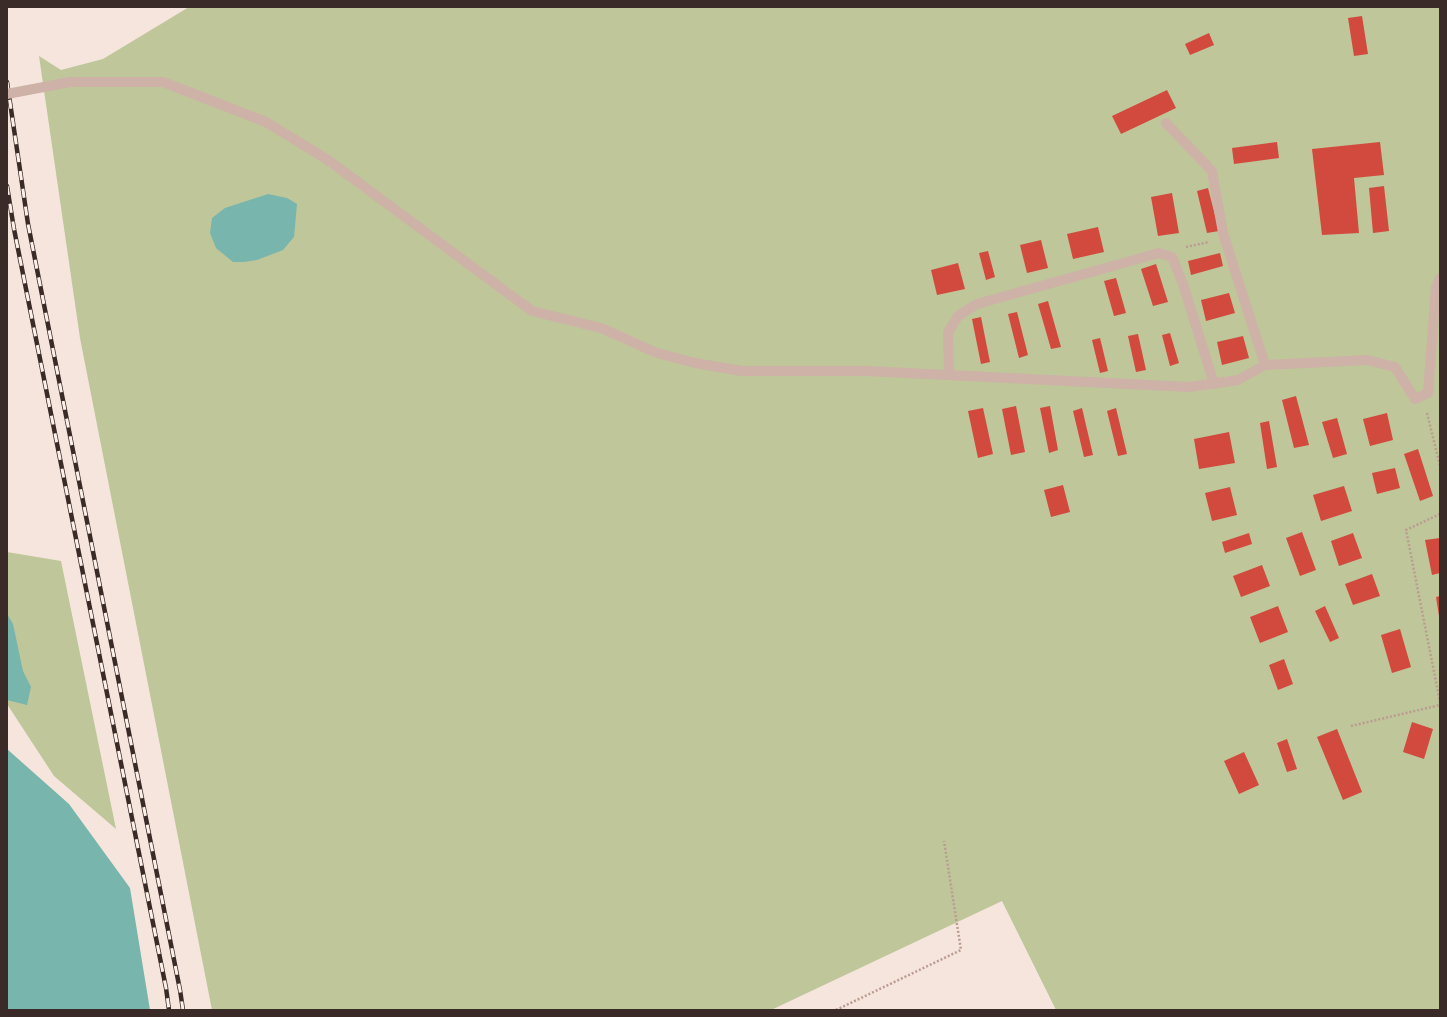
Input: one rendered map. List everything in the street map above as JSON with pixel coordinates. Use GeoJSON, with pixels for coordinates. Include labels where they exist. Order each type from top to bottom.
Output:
{"type":"FeatureCollection","features":[{"type":"Feature","properties":{"kind":"lane"},"geometry":{"type":"LineString","coordinates":[[7,94],[70,82],[163,82],[266,122],[328,160],[532,311],[601,328],[657,353],[695,363],[742,371],[867,371],[1189,387],[1238,380],[1265,365],[1367,360],[1395,367],[1415,399],[1428,393],[1436,287],[1440,278]]}},
{"type":"Feature","properties":{"kind":"lane"},"geometry":{"type":"LineString","coordinates":[[1166,123],[1212,172],[1225,238],[1265,365]]}},
{"type":"Feature","properties":{"kind":"lane"},"geometry":{"type":"LineString","coordinates":[[949,375],[948,332],[958,316],[977,304],[1158,253],[1172,257],[1183,284],[1214,384]]}},
{"type":"Feature","properties":{"kind":"path"},"geometry":{"type":"LineString","coordinates":[[1158,253],[1225,238]]}},
{"type":"Feature","properties":{"kind":"path"},"geometry":{"type":"LineString","coordinates":[[1422,395],[1440,466]]}},
{"type":"Feature","properties":{"kind":"path"},"geometry":{"type":"LineString","coordinates":[[1440,514],[1406,530],[1440,702]]}},
{"type":"Feature","properties":{"kind":"path"},"geometry":{"type":"LineString","coordinates":[[1351,726],[1440,705]]}},
{"type":"Feature","properties":{"kind":"path"},"geometry":{"type":"LineString","coordinates":[[836,1010],[961,950],[944,841]]}},
{"type":"Feature","properties":{"kind":"green space"},"geometry":{"type":"Polygon","coordinates":[[[189,7],[1440,7],[1440,1010],[1056,1010],[1002,901],[771,1010],[212,1010],[80,338],[39,56],[61,70],[103,59],[189,7]]]}},
{"type":"Feature","properties":{"kind":"green space"},"geometry":{"type":"Polygon","coordinates":[[[7,552],[61,561],[116,829],[54,776],[7,704],[7,552]]]}},
{"type":"Feature","properties":{"kind":"water"},"geometry":{"type":"Polygon","coordinates":[[[268,194],[287,198],[297,204],[294,237],[283,250],[257,260],[233,262],[216,248],[210,233],[212,218],[225,208],[268,194]]]}},
{"type":"Feature","properties":{"kind":"water"},"geometry":{"type":"Polygon","coordinates":[[[7,614],[13,624],[23,671],[31,687],[27,705],[7,700],[7,614]]]}},
{"type":"Feature","properties":{"kind":"water"},"geometry":{"type":"Polygon","coordinates":[[[7,749],[69,804],[130,888],[150,1010],[7,1010],[7,749]]]}},
{"type":"Feature","properties":{"kind":"building"},"geometry":{"type":"Polygon","coordinates":[[[1362,16],[1368,54],[1354,56],[1348,18],[1362,16]]]}},
{"type":"Feature","properties":{"kind":"building"},"geometry":{"type":"Polygon","coordinates":[[[1209,33],[1214,45],[1190,55],[1185,44],[1209,33]]]}},
{"type":"Feature","properties":{"kind":"building"},"geometry":{"type":"Polygon","coordinates":[[[1167,90],[1176,108],[1121,134],[1112,116],[1167,90]]]}},
{"type":"Feature","properties":{"kind":"building"},"geometry":{"type":"Polygon","coordinates":[[[1277,142],[1279,158],[1234,164],[1232,148],[1277,142]]]}},
{"type":"Feature","properties":{"kind":"building"},"geometry":{"type":"Polygon","coordinates":[[[1380,142],[1384,175],[1354,178],[1359,233],[1322,235],[1312,149],[1380,142]]]}},
{"type":"Feature","properties":{"kind":"building"},"geometry":{"type":"Polygon","coordinates":[[[1384,186],[1389,231],[1373,233],[1369,188],[1384,186]]]}},
{"type":"Feature","properties":{"kind":"building"},"geometry":{"type":"Polygon","coordinates":[[[1208,188],[1219,231],[1207,233],[1197,191],[1208,188]]]}},
{"type":"Feature","properties":{"kind":"building"},"geometry":{"type":"Polygon","coordinates":[[[1172,193],[1179,233],[1158,236],[1151,197],[1172,193]]]}},
{"type":"Feature","properties":{"kind":"building"},"geometry":{"type":"Polygon","coordinates":[[[1098,227],[1104,252],[1073,259],[1067,234],[1098,227]]]}},
{"type":"Feature","properties":{"kind":"building"},"geometry":{"type":"Polygon","coordinates":[[[1041,240],[1048,268],[1027,273],[1020,245],[1041,240]]]}},
{"type":"Feature","properties":{"kind":"building"},"geometry":{"type":"Polygon","coordinates":[[[988,251],[995,277],[986,280],[979,253],[988,251]]]}},
{"type":"Feature","properties":{"kind":"building"},"geometry":{"type":"Polygon","coordinates":[[[1220,253],[1223,266],[1191,275],[1188,261],[1220,253]]]}},
{"type":"Feature","properties":{"kind":"building"},"geometry":{"type":"Polygon","coordinates":[[[958,263],[965,289],[937,295],[931,270],[958,263]]]}},
{"type":"Feature","properties":{"kind":"building"},"geometry":{"type":"Polygon","coordinates":[[[1156,264],[1168,302],[1153,306],[1141,269],[1156,264]]]}},
{"type":"Feature","properties":{"kind":"building"},"geometry":{"type":"Polygon","coordinates":[[[1116,278],[1126,313],[1114,316],[1104,281],[1116,278]]]}},
{"type":"Feature","properties":{"kind":"building"},"geometry":{"type":"Polygon","coordinates":[[[1229,293],[1235,313],[1206,321],[1201,300],[1229,293]]]}},
{"type":"Feature","properties":{"kind":"building"},"geometry":{"type":"Polygon","coordinates":[[[1048,301],[1061,347],[1051,349],[1038,304],[1048,301]]]}},
{"type":"Feature","properties":{"kind":"building"},"geometry":{"type":"Polygon","coordinates":[[[1017,312],[1028,355],[1019,358],[1008,314],[1017,312]]]}},
{"type":"Feature","properties":{"kind":"building"},"geometry":{"type":"Polygon","coordinates":[[[981,317],[990,362],[981,364],[972,319],[981,317]]]}},
{"type":"Feature","properties":{"kind":"building"},"geometry":{"type":"Polygon","coordinates":[[[1170,333],[1179,363],[1170,366],[1162,335],[1170,333]]]}},
{"type":"Feature","properties":{"kind":"building"},"geometry":{"type":"Polygon","coordinates":[[[1138,334],[1146,370],[1136,372],[1128,336],[1138,334]]]}},
{"type":"Feature","properties":{"kind":"building"},"geometry":{"type":"Polygon","coordinates":[[[1243,336],[1249,358],[1222,365],[1217,342],[1243,336]]]}},
{"type":"Feature","properties":{"kind":"building"},"geometry":{"type":"Polygon","coordinates":[[[1100,338],[1108,371],[1100,373],[1092,340],[1100,338]]]}},
{"type":"Feature","properties":{"kind":"building"},"geometry":{"type":"Polygon","coordinates":[[[1296,396],[1309,445],[1294,448],[1282,400],[1296,396]]]}},
{"type":"Feature","properties":{"kind":"building"},"geometry":{"type":"Polygon","coordinates":[[[1016,406],[1025,452],[1011,455],[1002,409],[1016,406]]]}},
{"type":"Feature","properties":{"kind":"building"},"geometry":{"type":"Polygon","coordinates":[[[1050,406],[1058,450],[1049,453],[1040,408],[1050,406]]]}},
{"type":"Feature","properties":{"kind":"building"},"geometry":{"type":"Polygon","coordinates":[[[983,408],[993,454],[978,458],[968,411],[983,408]]]}},
{"type":"Feature","properties":{"kind":"building"},"geometry":{"type":"Polygon","coordinates":[[[1082,408],[1093,455],[1084,457],[1073,411],[1082,408]]]}},
{"type":"Feature","properties":{"kind":"building"},"geometry":{"type":"Polygon","coordinates":[[[1116,408],[1127,454],[1118,456],[1107,411],[1116,408]]]}},
{"type":"Feature","properties":{"kind":"building"},"geometry":{"type":"Polygon","coordinates":[[[1387,413],[1393,440],[1370,446],[1363,419],[1387,413]]]}},
{"type":"Feature","properties":{"kind":"building"},"geometry":{"type":"Polygon","coordinates":[[[1337,418],[1347,454],[1333,458],[1322,422],[1337,418]]]}},
{"type":"Feature","properties":{"kind":"building"},"geometry":{"type":"Polygon","coordinates":[[[1269,421],[1277,467],[1267,469],[1260,423],[1269,421]]]}},
{"type":"Feature","properties":{"kind":"building"},"geometry":{"type":"Polygon","coordinates":[[[1229,432],[1235,463],[1199,469],[1194,439],[1229,432]]]}},
{"type":"Feature","properties":{"kind":"building"},"geometry":{"type":"Polygon","coordinates":[[[1418,449],[1433,496],[1420,501],[1404,454],[1418,449]]]}},
{"type":"Feature","properties":{"kind":"building"},"geometry":{"type":"Polygon","coordinates":[[[1395,468],[1400,488],[1377,494],[1372,473],[1395,468]]]}},
{"type":"Feature","properties":{"kind":"building"},"geometry":{"type":"Polygon","coordinates":[[[1063,485],[1070,512],[1051,517],[1044,490],[1063,485]]]}},
{"type":"Feature","properties":{"kind":"building"},"geometry":{"type":"Polygon","coordinates":[[[1344,486],[1352,511],[1321,521],[1313,495],[1344,486]]]}},
{"type":"Feature","properties":{"kind":"building"},"geometry":{"type":"Polygon","coordinates":[[[1230,487],[1237,515],[1212,521],[1205,493],[1230,487]]]}},
{"type":"Feature","properties":{"kind":"building"},"geometry":{"type":"Polygon","coordinates":[[[1302,532],[1316,570],[1300,576],[1286,538],[1302,532]]]}},
{"type":"Feature","properties":{"kind":"building"},"geometry":{"type":"Polygon","coordinates":[[[1249,533],[1252,544],[1225,553],[1222,542],[1249,533]]]}},
{"type":"Feature","properties":{"kind":"building"},"geometry":{"type":"Polygon","coordinates":[[[1353,533],[1362,558],[1339,566],[1331,541],[1353,533]]]}},
{"type":"Feature","properties":{"kind":"building"},"geometry":{"type":"Polygon","coordinates":[[[1440,538],[1440,573],[1432,575],[1425,540],[1440,538]]]}},
{"type":"Feature","properties":{"kind":"building"},"geometry":{"type":"Polygon","coordinates":[[[1262,565],[1270,586],[1241,597],[1233,576],[1262,565]]]}},
{"type":"Feature","properties":{"kind":"building"},"geometry":{"type":"Polygon","coordinates":[[[1372,574],[1380,596],[1353,605],[1345,584],[1372,574]]]}},
{"type":"Feature","properties":{"kind":"building"},"geometry":{"type":"Polygon","coordinates":[[[1440,596],[1440,616],[1439,616],[1436,597],[1440,596]]]}},
{"type":"Feature","properties":{"kind":"building"},"geometry":{"type":"Polygon","coordinates":[[[1278,606],[1288,632],[1260,643],[1250,617],[1278,606]]]}},
{"type":"Feature","properties":{"kind":"building"},"geometry":{"type":"Polygon","coordinates":[[[1325,606],[1339,638],[1330,642],[1315,611],[1325,606]]]}},
{"type":"Feature","properties":{"kind":"building"},"geometry":{"type":"Polygon","coordinates":[[[1400,629],[1411,667],[1392,673],[1381,635],[1400,629]]]}},
{"type":"Feature","properties":{"kind":"building"},"geometry":{"type":"Polygon","coordinates":[[[1284,659],[1293,684],[1278,690],[1269,665],[1284,659]]]}},
{"type":"Feature","properties":{"kind":"building"},"geometry":{"type":"Polygon","coordinates":[[[1412,722],[1433,729],[1424,759],[1403,752],[1412,722]]]}},
{"type":"Feature","properties":{"kind":"building"},"geometry":{"type":"Polygon","coordinates":[[[1337,729],[1362,792],[1343,800],[1317,737],[1337,729]]]}},
{"type":"Feature","properties":{"kind":"building"},"geometry":{"type":"Polygon","coordinates":[[[1287,739],[1297,769],[1287,772],[1277,743],[1287,739]]]}},
{"type":"Feature","properties":{"kind":"building"},"geometry":{"type":"Polygon","coordinates":[[[1244,752],[1259,785],[1239,794],[1224,761],[1244,752]]]}},
{"type":"Feature","properties":{"kind":"railway"},"geometry":{"type":"LineString","coordinates":[[7,82],[28,224],[183,1010]]}},
{"type":"Feature","properties":{"kind":"railway"},"geometry":{"type":"LineString","coordinates":[[7,186],[14,229],[166,988],[169,1010]]}}]}
